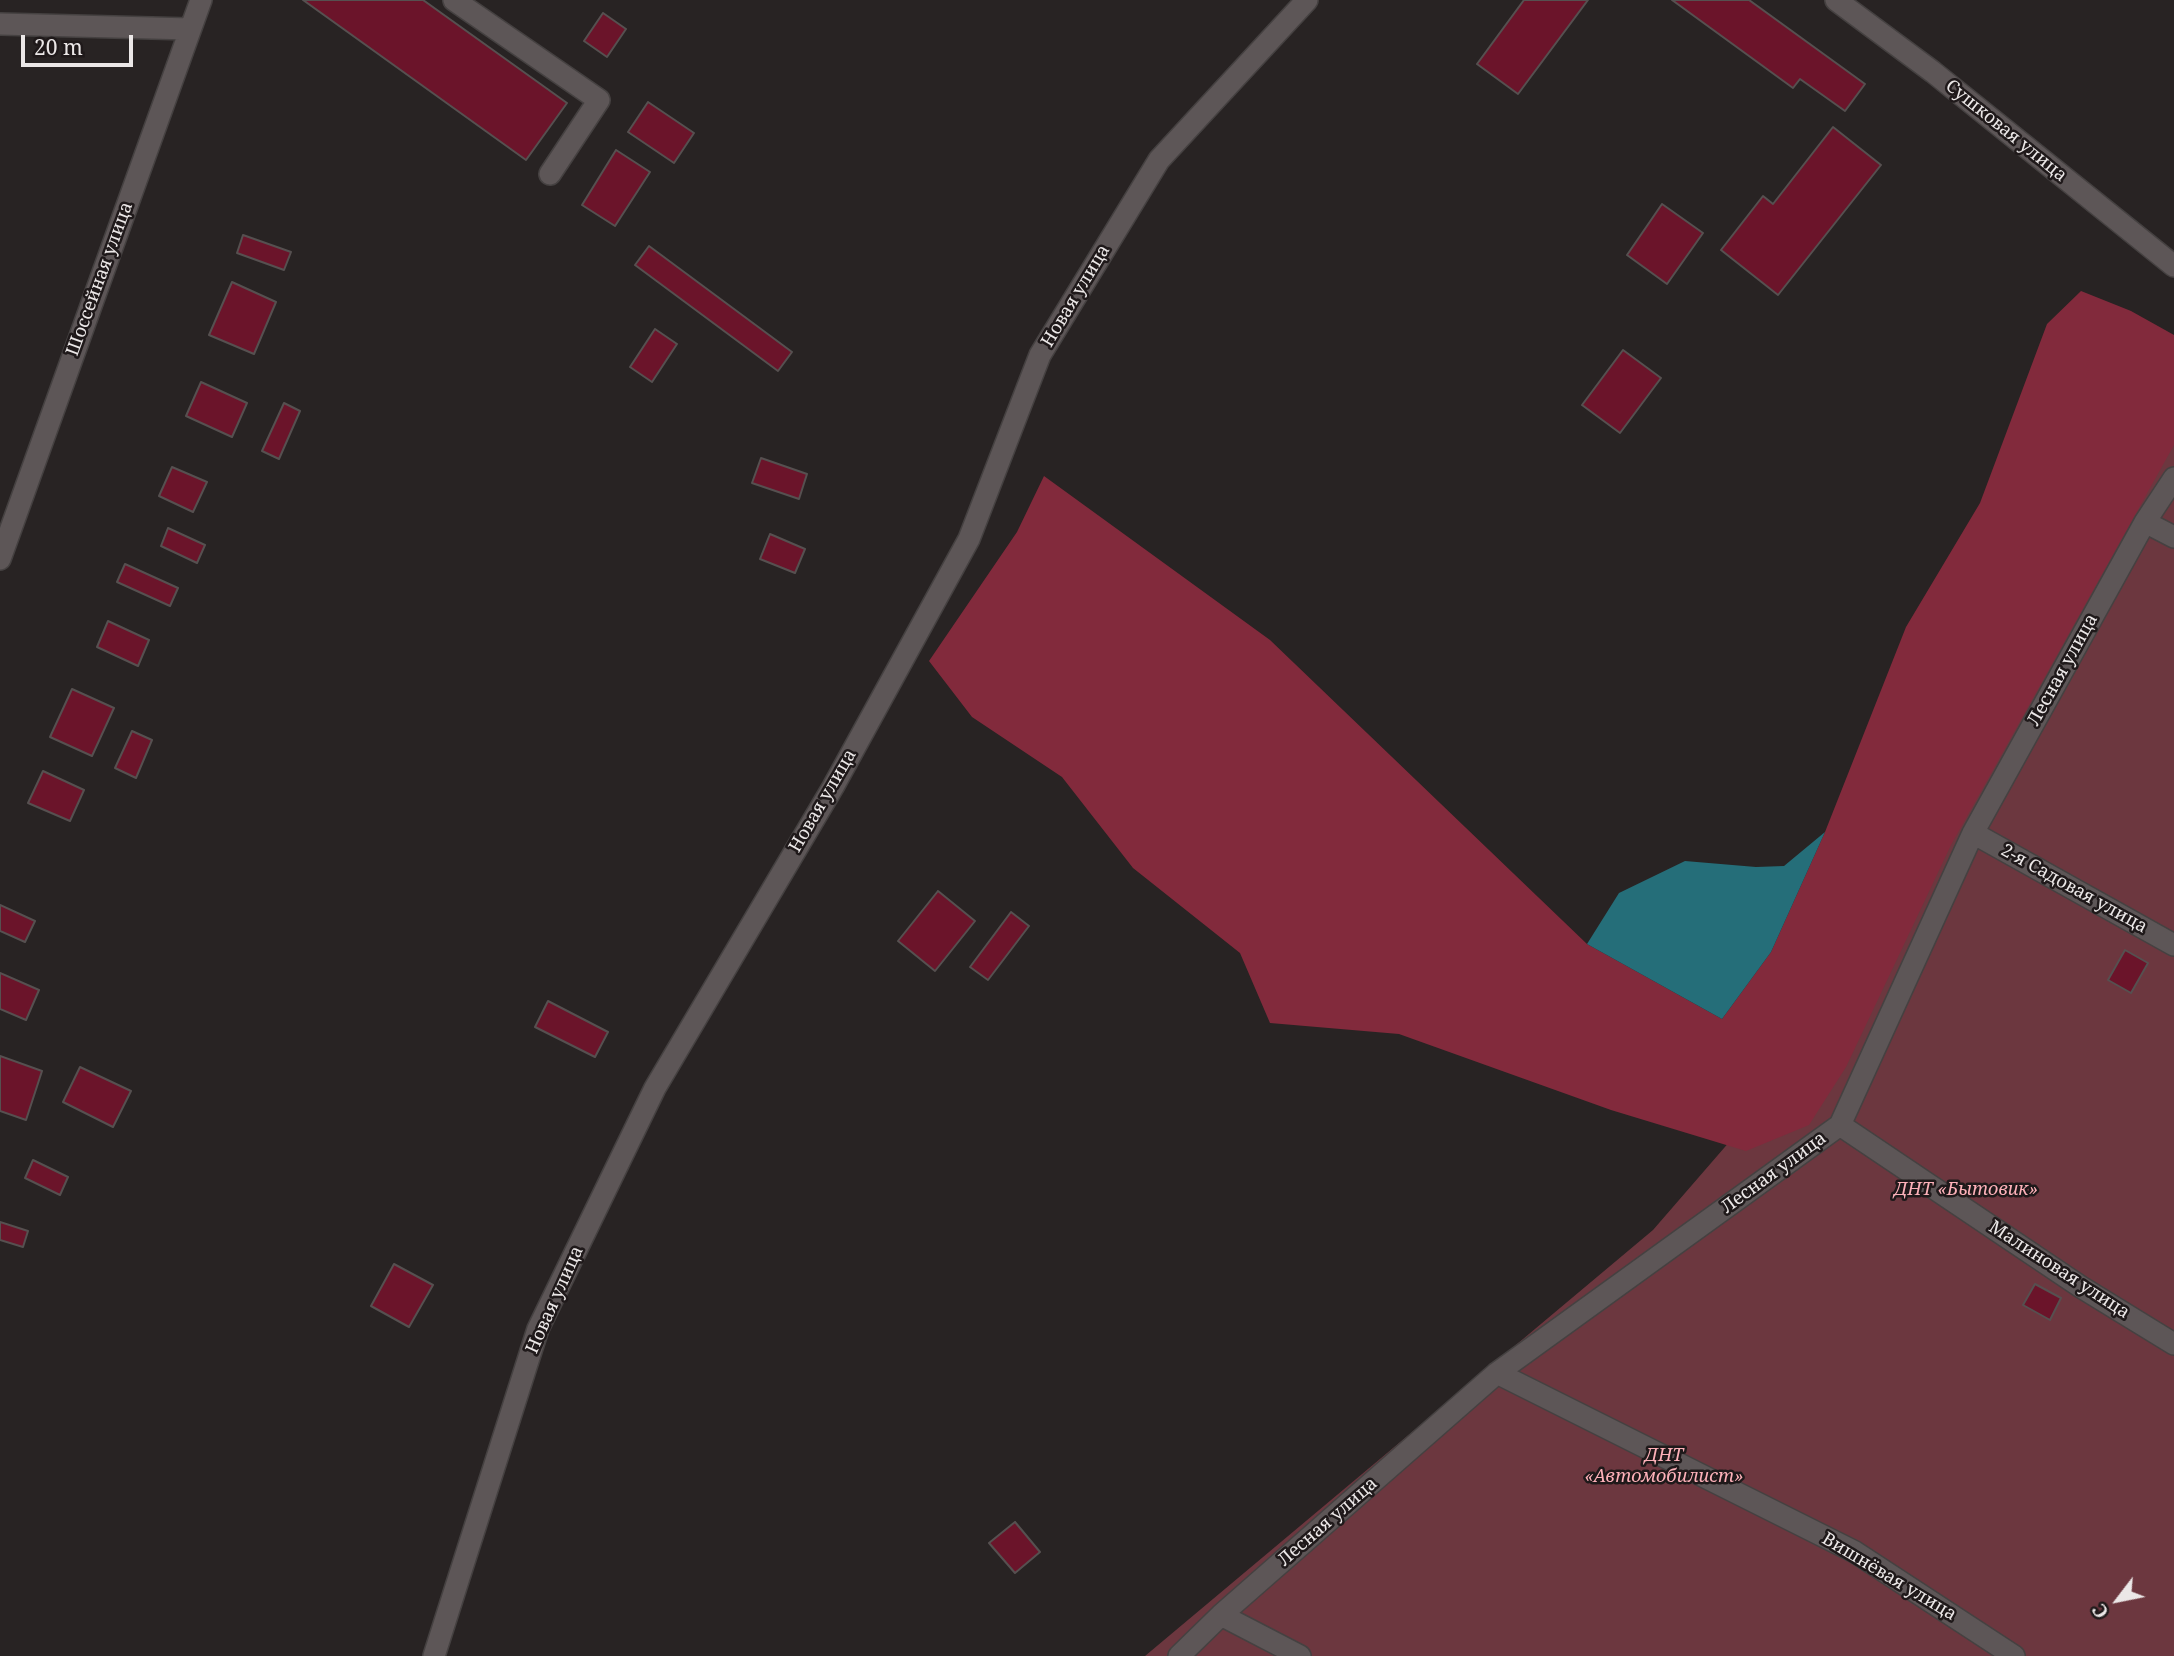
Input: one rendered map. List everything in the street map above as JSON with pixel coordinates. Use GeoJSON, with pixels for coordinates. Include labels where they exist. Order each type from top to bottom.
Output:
{"type":"FeatureCollection","features":[{"type":"Feature","properties":{"kind":"street","name":"Шоссейная улица"},"geometry":{"type":"LineString","coordinates":[[0,559],[201,0]]}},
{"type":"Feature","properties":{"kind":"street"},"geometry":{"type":"LineString","coordinates":[[454,0],[599,100],[550,174]]}},
{"type":"Feature","properties":{"kind":"street","name":"Новая улица"},"geometry":{"type":"LineString","coordinates":[[434,1656],[538,1329],[655,1088],[833,787],[969,539],[1040,355],[1159,160],[1307,0]]}},
{"type":"Feature","properties":{"kind":"street","name":"Сушковая улица"},"geometry":{"type":"LineString","coordinates":[[1836,0],[1933,72],[2174,266]]}},
{"type":"Feature","properties":{"kind":"street"},"geometry":{"type":"LineString","coordinates":[[0,24],[190,29]]}},
{"type":"Feature","properties":{"kind":"street","name":"Лесная улица"},"geometry":{"type":"LineString","coordinates":[[1179,1656],[1497,1373],[1840,1125],[1973,833],[2145,522],[2174,478]]}},
{"type":"Feature","properties":{"kind":"street"},"geometry":{"type":"LineString","coordinates":[[2145,522],[2174,537]]}},
{"type":"Feature","properties":{"kind":"street","name":"2-я Садовая улица"},"geometry":{"type":"LineString","coordinates":[[1973,833],[2174,945]]}},
{"type":"Feature","properties":{"kind":"street","name":"Малиновая улица"},"geometry":{"type":"LineString","coordinates":[[1840,1125],[2081,1287],[2174,1344]]}},
{"type":"Feature","properties":{"kind":"street","name":"Вишнёвая улица"},"geometry":{"type":"LineString","coordinates":[[1497,1373],[1855,1552],[2014,1656]]}},
{"type":"Feature","properties":{"kind":"street"},"geometry":{"type":"LineString","coordinates":[[1222,1615],[1300,1656]]}},
{"type":"Feature","properties":{"kind":"green space"},"geometry":{"type":"Polygon","coordinates":[[[2174,399],[2174,1656],[1145,1656],[1653,1230],[1802,1058],[2174,399]]]}},
{"type":"Feature","properties":{"kind":"shaded area"},"geometry":{"type":"Polygon","coordinates":[[[2081,291],[2131,311],[2174,335],[2174,445],[1951,845],[1846,1067],[1809,1125],[1746,1151],[1611,1110],[1399,1034],[1270,1023],[1240,953],[1133,868],[1062,777],[972,717],[929,661],[1017,532],[1044,476],[1270,640],[1587,944],[1722,1019],[1771,952],[1825,832],[1906,627],[1980,503],[2047,324],[2081,291]]]}},
{"type":"Feature","properties":{"kind":"water"},"geometry":{"type":"Polygon","coordinates":[[[1825,832],[1771,952],[1722,1019],[1587,944],[1619,893],[1685,861],[1756,867],[1784,866],[1825,832]]]}},
{"type":"Feature","properties":{"kind":"building"},"geometry":{"type":"Polygon","coordinates":[[[303,0],[423,0],[567,103],[526,160],[303,0]]]}},
{"type":"Feature","properties":{"kind":"building"},"geometry":{"type":"Polygon","coordinates":[[[1524,0],[1588,0],[1518,94],[1477,64],[1524,0]]]}},
{"type":"Feature","properties":{"kind":"building"},"geometry":{"type":"Polygon","coordinates":[[[1672,0],[1749,0],[1865,84],[1845,111],[1800,79],[1793,88],[1672,0]]]}},
{"type":"Feature","properties":{"kind":"building"},"geometry":{"type":"Polygon","coordinates":[[[603,13],[626,29],[607,57],[584,41],[603,13]]]}},
{"type":"Feature","properties":{"kind":"building"},"geometry":{"type":"Polygon","coordinates":[[[648,102],[694,133],[674,163],[628,132],[648,102]]]}},
{"type":"Feature","properties":{"kind":"building"},"geometry":{"type":"Polygon","coordinates":[[[1833,127],[1881,165],[1778,295],[1721,250],[1763,196],[1773,204],[1833,127]]]}},
{"type":"Feature","properties":{"kind":"building"},"geometry":{"type":"Polygon","coordinates":[[[616,150],[650,172],[615,226],[582,205],[616,150]]]}},
{"type":"Feature","properties":{"kind":"building"},"geometry":{"type":"Polygon","coordinates":[[[1662,204],[1703,233],[1667,284],[1627,255],[1662,204]]]}},
{"type":"Feature","properties":{"kind":"building"},"geometry":{"type":"Polygon","coordinates":[[[243,235],[291,252],[284,270],[237,253],[243,235]]]}},
{"type":"Feature","properties":{"kind":"building"},"geometry":{"type":"Polygon","coordinates":[[[649,246],[792,352],[778,371],[635,265],[649,246]]]}},
{"type":"Feature","properties":{"kind":"building"},"geometry":{"type":"Polygon","coordinates":[[[232,282],[276,302],[254,354],[209,335],[232,282]]]}},
{"type":"Feature","properties":{"kind":"building"},"geometry":{"type":"Polygon","coordinates":[[[655,329],[677,344],[652,382],[630,367],[655,329]]]}},
{"type":"Feature","properties":{"kind":"building"},"geometry":{"type":"Polygon","coordinates":[[[1623,350],[1661,378],[1620,433],[1582,405],[1623,350]]]}},
{"type":"Feature","properties":{"kind":"building"},"geometry":{"type":"Polygon","coordinates":[[[201,382],[247,403],[232,437],[186,416],[201,382]]]}},
{"type":"Feature","properties":{"kind":"building"},"geometry":{"type":"Polygon","coordinates":[[[284,403],[300,411],[279,459],[262,451],[284,403]]]}},
{"type":"Feature","properties":{"kind":"building"},"geometry":{"type":"Polygon","coordinates":[[[761,458],[807,474],[799,499],[752,483],[761,458]]]}},
{"type":"Feature","properties":{"kind":"building"},"geometry":{"type":"Polygon","coordinates":[[[172,467],[207,482],[193,512],[159,496],[172,467]]]}},
{"type":"Feature","properties":{"kind":"building"},"geometry":{"type":"Polygon","coordinates":[[[168,528],[205,545],[197,563],[161,546],[168,528]]]}},
{"type":"Feature","properties":{"kind":"building"},"geometry":{"type":"Polygon","coordinates":[[[770,534],[805,549],[795,573],[760,559],[770,534]]]}},
{"type":"Feature","properties":{"kind":"building"},"geometry":{"type":"Polygon","coordinates":[[[125,564],[178,588],[170,606],[117,582],[125,564]]]}},
{"type":"Feature","properties":{"kind":"building"},"geometry":{"type":"Polygon","coordinates":[[[108,621],[149,640],[138,666],[97,647],[108,621]]]}},
{"type":"Feature","properties":{"kind":"building"},"geometry":{"type":"Polygon","coordinates":[[[72,689],[114,708],[92,756],[50,737],[72,689]]]}},
{"type":"Feature","properties":{"kind":"building"},"geometry":{"type":"Polygon","coordinates":[[[132,731],[152,740],[136,778],[115,768],[132,731]]]}},
{"type":"Feature","properties":{"kind":"building"},"geometry":{"type":"Polygon","coordinates":[[[43,771],[84,790],[70,821],[28,803],[43,771]]]}},
{"type":"Feature","properties":{"kind":"building"},"geometry":{"type":"Polygon","coordinates":[[[938,891],[975,921],[935,971],[898,941],[938,891]]]}},
{"type":"Feature","properties":{"kind":"building"},"geometry":{"type":"Polygon","coordinates":[[[0,905],[35,921],[25,942],[0,931],[0,905]]]}},
{"type":"Feature","properties":{"kind":"building"},"geometry":{"type":"Polygon","coordinates":[[[1011,912],[1029,926],[988,980],[970,967],[1011,912]]]}},
{"type":"Feature","properties":{"kind":"building"},"geometry":{"type":"Polygon","coordinates":[[[2125,950],[2148,963],[2131,993],[2108,980],[2125,950]]]}},
{"type":"Feature","properties":{"kind":"building"},"geometry":{"type":"Polygon","coordinates":[[[0,973],[39,990],[26,1020],[0,1009],[0,973]]]}},
{"type":"Feature","properties":{"kind":"building"},"geometry":{"type":"Polygon","coordinates":[[[548,1001],[608,1032],[595,1057],[535,1027],[548,1001]]]}},
{"type":"Feature","properties":{"kind":"building"},"geometry":{"type":"Polygon","coordinates":[[[0,1056],[42,1071],[26,1120],[0,1111],[0,1056]]]}},
{"type":"Feature","properties":{"kind":"building"},"geometry":{"type":"Polygon","coordinates":[[[80,1067],[131,1091],[113,1127],[63,1102],[80,1067]]]}},
{"type":"Feature","properties":{"kind":"building"},"geometry":{"type":"Polygon","coordinates":[[[33,1160],[68,1177],[60,1195],[25,1178],[33,1160]]]}},
{"type":"Feature","properties":{"kind":"building"},"geometry":{"type":"Polygon","coordinates":[[[0,1222],[28,1231],[23,1247],[0,1240],[0,1222]]]}},
{"type":"Feature","properties":{"kind":"building"},"geometry":{"type":"Polygon","coordinates":[[[394,1264],[433,1285],[409,1327],[371,1306],[394,1264]]]}},
{"type":"Feature","properties":{"kind":"building"},"geometry":{"type":"Polygon","coordinates":[[[2035,1284],[2061,1298],[2050,1320],[2023,1305],[2035,1284]]]}},
{"type":"Feature","properties":{"kind":"building"},"geometry":{"type":"Polygon","coordinates":[[[1015,1522],[1040,1552],[1015,1573],[989,1543],[1015,1522]]]}},
{"type":"Feature","properties":{"kind":"park label","name":"ДНТ «Бытовик»"},"geometry":{"type":"Point","coordinates":[1966,1190]}},
{"type":"Feature","properties":{"kind":"park label","name":"ДНТ «Автомобилист»"},"geometry":{"type":"Point","coordinates":[1664,1466]}}]}
